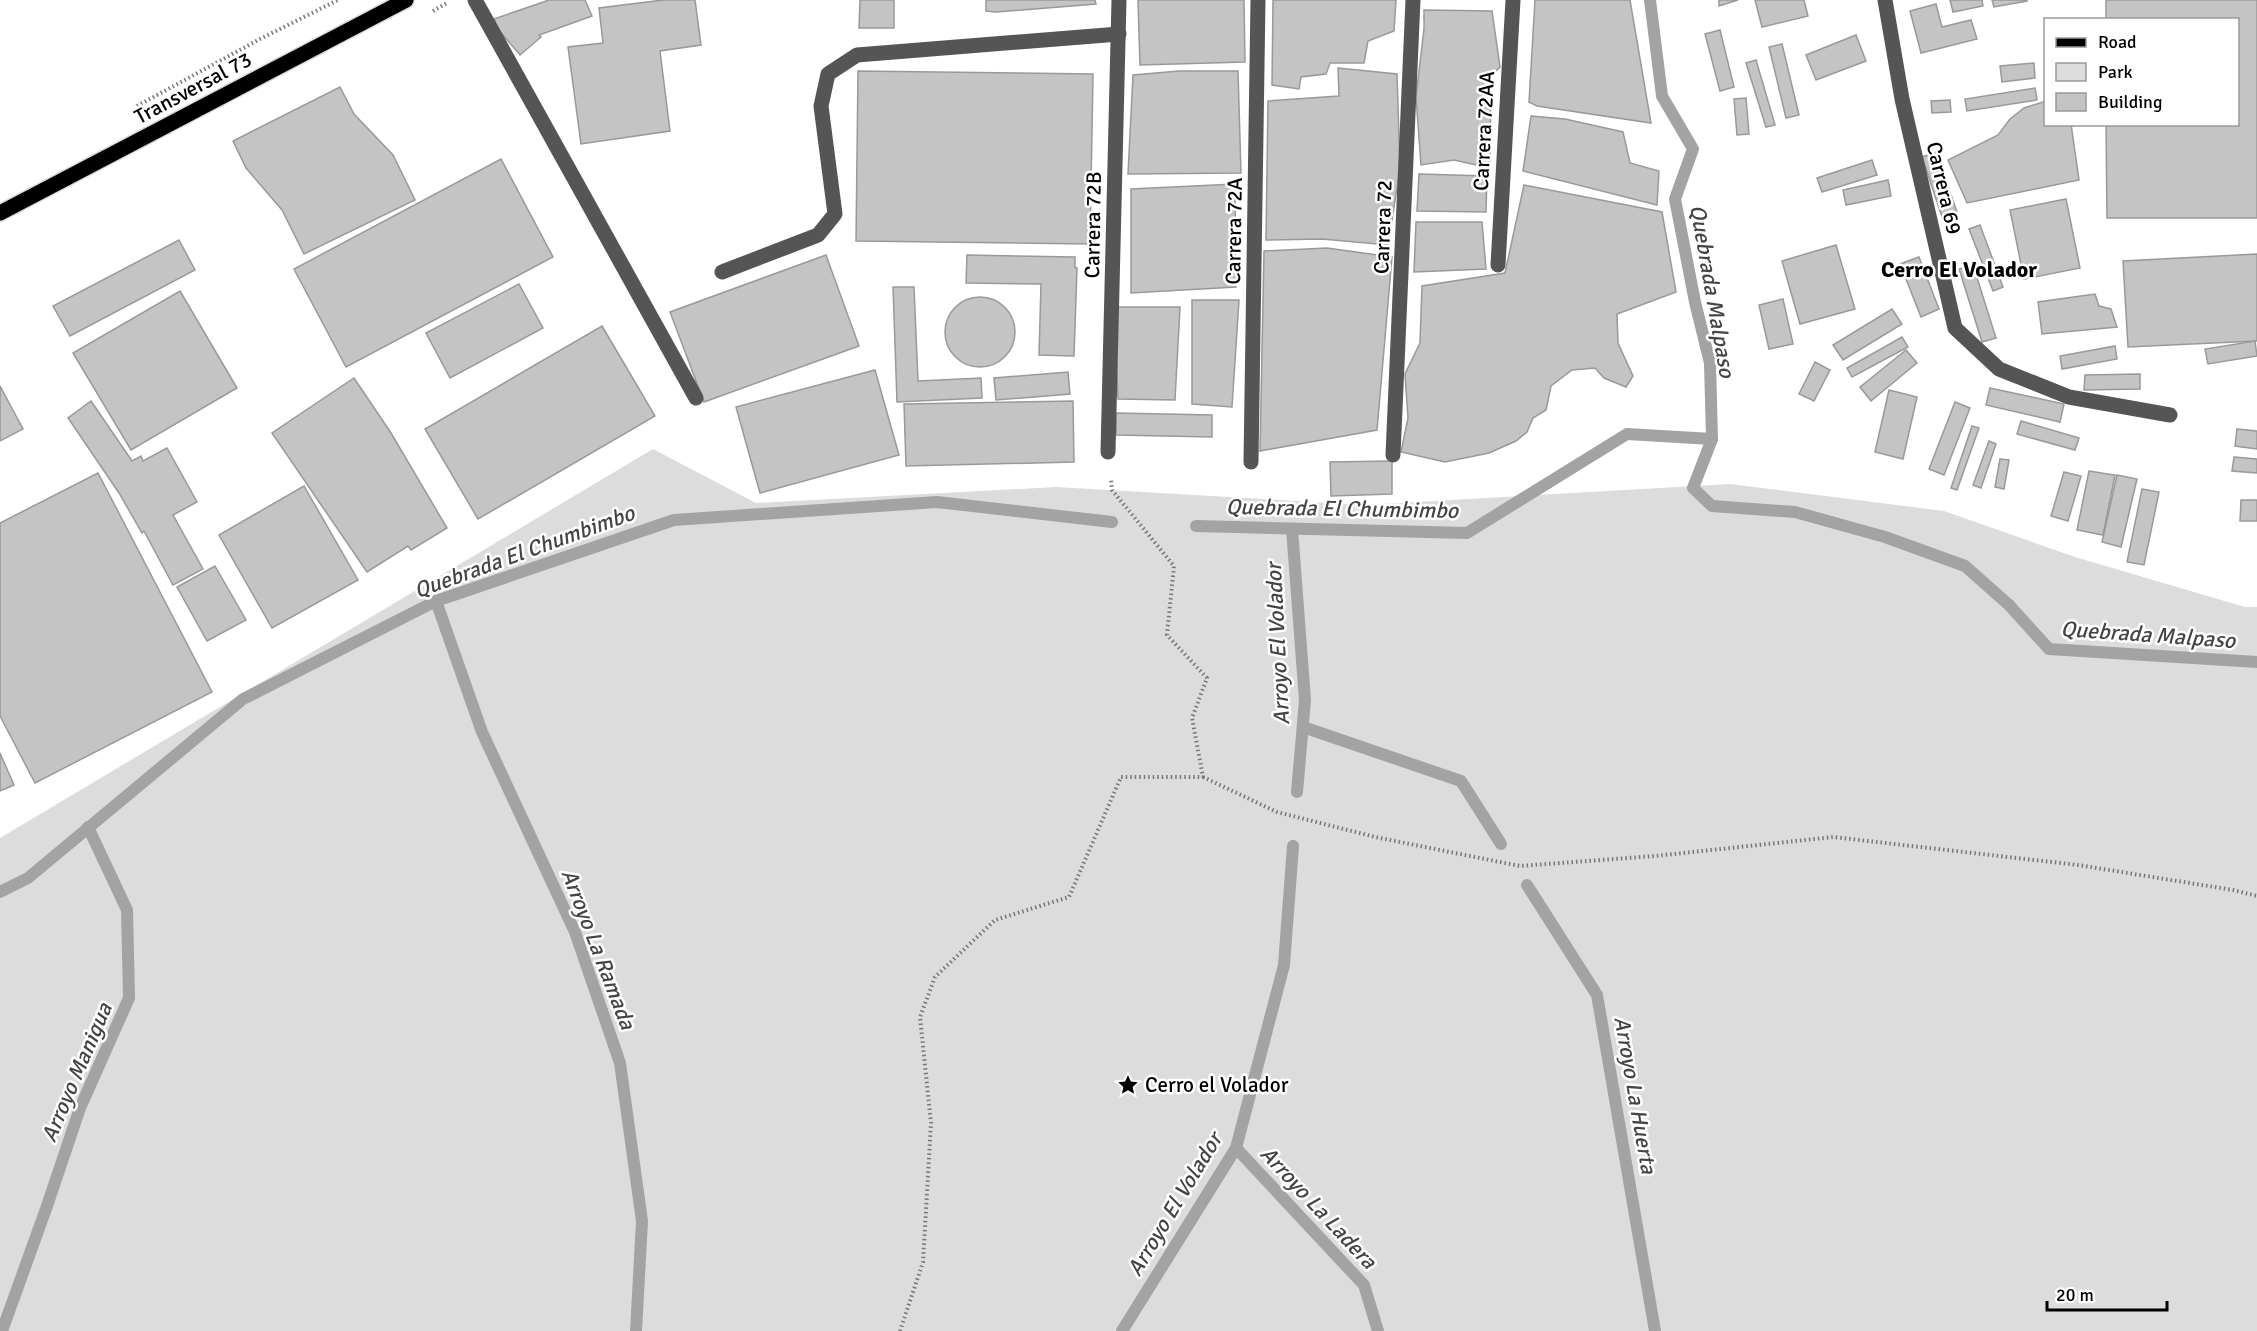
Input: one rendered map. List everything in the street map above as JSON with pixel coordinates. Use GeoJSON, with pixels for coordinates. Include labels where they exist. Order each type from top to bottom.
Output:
{"type":"FeatureCollection","features":[{"type":"Feature","properties":{"kind":"main road","name":"Transversal 73"},"geometry":{"type":"LineString","coordinates":[[0,213],[406,0]]}},
{"type":"Feature","properties":{"kind":"street"},"geometry":{"type":"LineString","coordinates":[[475,0],[696,398]]}},
{"type":"Feature","properties":{"kind":"street","name":"Carrera 72B"},"geometry":{"type":"LineString","coordinates":[[1108,452],[1119,0]]}},
{"type":"Feature","properties":{"kind":"street","name":"Carrera 72A"},"geometry":{"type":"LineString","coordinates":[[1251,462],[1258,0]]}},
{"type":"Feature","properties":{"kind":"street","name":"Carrera 72"},"geometry":{"type":"LineString","coordinates":[[1393,455],[1413,0]]}},
{"type":"Feature","properties":{"kind":"street","name":"Carrera 72AA"},"geometry":{"type":"LineString","coordinates":[[1498,265],[1513,0]]}},
{"type":"Feature","properties":{"kind":"street","name":"Carrera 69"},"geometry":{"type":"LineString","coordinates":[[1885,0],[1902,99],[1955,328],[1999,369],[2069,398],[2170,415]]}},
{"type":"Feature","properties":{"kind":"street"},"geometry":{"type":"LineString","coordinates":[[722,272],[818,235],[835,214],[820,106],[828,74],[857,55],[1119,34]]}},
{"type":"Feature","properties":{"kind":"path"},"geometry":{"type":"LineString","coordinates":[[135,107],[260,39],[338,0]]}},
{"type":"Feature","properties":{"kind":"path"},"geometry":{"type":"LineString","coordinates":[[1108,452],[1112,490],[1174,567],[1167,635],[1208,678],[1192,718],[1203,777]]}},
{"type":"Feature","properties":{"kind":"path"},"geometry":{"type":"LineString","coordinates":[[900,1331],[923,1262],[931,1123],[920,1017],[935,977],[995,920],[1069,897],[1121,777],[1203,777],[1277,812],[1375,837],[1520,866],[1655,856],[1833,837],[2078,865],[2233,890],[2257,896]]}},
{"type":"Feature","properties":{"kind":"green space","name":"Cerro el Volador"},"geometry":{"type":"Polygon","coordinates":[[[653,449],[756,503],[1056,487],[1364,505],[1730,484],[1944,511],[2075,557],[2245,607],[2257,607],[2257,1331],[0,1331],[0,838],[653,449]]]}},
{"type":"Feature","properties":{"kind":"building"},"geometry":{"type":"Polygon","coordinates":[[[549,0],[585,0],[592,16],[539,35],[541,37],[520,55],[497,28],[494,19],[549,0]]]}},
{"type":"Feature","properties":{"kind":"building"},"geometry":{"type":"Polygon","coordinates":[[[663,0],[695,0],[701,45],[660,51],[670,131],[581,144],[568,47],[603,43],[599,8],[663,0]]]}},
{"type":"Feature","properties":{"kind":"building"},"geometry":{"type":"Polygon","coordinates":[[[860,0],[894,0],[894,28],[859,28],[860,0]]]}},
{"type":"Feature","properties":{"kind":"building"},"geometry":{"type":"Polygon","coordinates":[[[986,0],[1095,0],[1096,4],[996,12],[986,11],[986,0]]]}},
{"type":"Feature","properties":{"kind":"building"},"geometry":{"type":"Polygon","coordinates":[[[1138,0],[1244,0],[1245,62],[1140,65],[1138,0]]]}},
{"type":"Feature","properties":{"kind":"building"},"geometry":{"type":"Polygon","coordinates":[[[1273,0],[1396,0],[1394,31],[1368,41],[1364,63],[1330,63],[1326,74],[1301,77],[1299,89],[1272,85],[1273,0]]]}},
{"type":"Feature","properties":{"kind":"building"},"geometry":{"type":"Polygon","coordinates":[[[1535,0],[1630,0],[1651,123],[1537,106],[1529,102],[1535,0]]]}},
{"type":"Feature","properties":{"kind":"building"},"geometry":{"type":"Polygon","coordinates":[[[1719,0],[1738,0],[1719,6],[1719,0]]]}},
{"type":"Feature","properties":{"kind":"building"},"geometry":{"type":"Polygon","coordinates":[[[1755,0],[1804,0],[1808,16],[1762,27],[1755,0]]]}},
{"type":"Feature","properties":{"kind":"building"},"geometry":{"type":"Polygon","coordinates":[[[1950,0],[1982,0],[1983,6],[1953,12],[1950,0]]]}},
{"type":"Feature","properties":{"kind":"building"},"geometry":{"type":"Polygon","coordinates":[[[1992,0],[2027,0],[2027,1],[1994,7],[1992,0]]]}},
{"type":"Feature","properties":{"kind":"building"},"geometry":{"type":"Polygon","coordinates":[[[2106,0],[2257,0],[2257,218],[2107,218],[2106,126],[2239,126],[2239,18],[2106,18],[2106,0]]]}},
{"type":"Feature","properties":{"kind":"building"},"geometry":{"type":"Polygon","coordinates":[[[1936,4],[1942,27],[1971,20],[1977,39],[1921,53],[1910,11],[1936,4]]]}},
{"type":"Feature","properties":{"kind":"building"},"geometry":{"type":"Polygon","coordinates":[[[1424,10],[1492,11],[1500,67],[1491,76],[1490,168],[1454,160],[1421,165],[1416,97],[1424,10]]]}},
{"type":"Feature","properties":{"kind":"building"},"geometry":{"type":"Polygon","coordinates":[[[1720,30],[1734,87],[1720,91],[1705,34],[1720,30]]]}},
{"type":"Feature","properties":{"kind":"building"},"geometry":{"type":"Polygon","coordinates":[[[1856,35],[1866,61],[1816,80],[1806,55],[1856,35]]]}},
{"type":"Feature","properties":{"kind":"building"},"geometry":{"type":"Polygon","coordinates":[[[1782,44],[1799,115],[1786,118],[1769,47],[1782,44]]]}},
{"type":"Feature","properties":{"kind":"building"},"geometry":{"type":"Polygon","coordinates":[[[1756,60],[1775,125],[1766,127],[1746,63],[1756,60]]]}},
{"type":"Feature","properties":{"kind":"building"},"geometry":{"type":"Polygon","coordinates":[[[2034,63],[2035,78],[2002,82],[2000,66],[2034,63]]]}},
{"type":"Feature","properties":{"kind":"building"},"geometry":{"type":"Polygon","coordinates":[[[1338,68],[1397,74],[1400,169],[1388,245],[1322,239],[1266,240],[1268,101],[1339,96],[1338,68]]]}},
{"type":"Feature","properties":{"kind":"building"},"geometry":{"type":"Polygon","coordinates":[[[858,71],[1093,74],[1090,244],[856,241],[858,71]]]}},
{"type":"Feature","properties":{"kind":"building"},"geometry":{"type":"Polygon","coordinates":[[[1179,71],[1238,71],[1241,173],[1128,174],[1133,75],[1179,71]]]}},
{"type":"Feature","properties":{"kind":"building"},"geometry":{"type":"Polygon","coordinates":[[[340,87],[354,114],[393,155],[415,200],[304,254],[282,210],[246,168],[233,141],[340,87]]]}},
{"type":"Feature","properties":{"kind":"building"},"geometry":{"type":"Polygon","coordinates":[[[2035,88],[2037,100],[1967,111],[1965,99],[2035,88]]]}},
{"type":"Feature","properties":{"kind":"building"},"geometry":{"type":"Polygon","coordinates":[[[1746,98],[1749,134],[1737,135],[1734,99],[1746,98]]]}},
{"type":"Feature","properties":{"kind":"building"},"geometry":{"type":"Polygon","coordinates":[[[1950,100],[1951,112],[1932,113],[1931,101],[1950,100]]]}},
{"type":"Feature","properties":{"kind":"building"},"geometry":{"type":"Polygon","coordinates":[[[2044,102],[2044,126],[2071,126],[2079,180],[1967,203],[1948,160],[1998,135],[2010,119],[2024,108],[2044,102]]]}},
{"type":"Feature","properties":{"kind":"building"},"geometry":{"type":"Polygon","coordinates":[[[1531,116],[1565,119],[1623,132],[1630,163],[1659,171],[1657,205],[1523,171],[1531,116]]]}},
{"type":"Feature","properties":{"kind":"building"},"geometry":{"type":"Polygon","coordinates":[[[1936,152],[1957,212],[1942,217],[1922,157],[1936,152]]]}},
{"type":"Feature","properties":{"kind":"building"},"geometry":{"type":"Polygon","coordinates":[[[501,159],[553,257],[346,367],[294,269],[501,159]]]}},
{"type":"Feature","properties":{"kind":"building"},"geometry":{"type":"Polygon","coordinates":[[[1872,160],[1877,175],[1822,192],[1817,178],[1872,160]]]}},
{"type":"Feature","properties":{"kind":"building"},"geometry":{"type":"Polygon","coordinates":[[[1419,174],[1487,176],[1486,212],[1417,211],[1419,174]]]}},
{"type":"Feature","properties":{"kind":"building"},"geometry":{"type":"Polygon","coordinates":[[[1888,180],[1891,196],[1846,205],[1843,190],[1888,180]]]}},
{"type":"Feature","properties":{"kind":"building"},"geometry":{"type":"Polygon","coordinates":[[[1235,184],[1236,287],[1131,293],[1131,189],[1235,184]]]}},
{"type":"Feature","properties":{"kind":"building"},"geometry":{"type":"Polygon","coordinates":[[[1524,185],[1662,212],[1676,292],[1617,314],[1618,343],[1633,376],[1626,387],[1604,378],[1595,368],[1572,370],[1551,386],[1546,410],[1533,418],[1527,432],[1516,441],[1489,453],[1445,462],[1401,452],[1408,418],[1405,374],[1420,343],[1422,286],[1505,273],[1524,185]]]}},
{"type":"Feature","properties":{"kind":"building"},"geometry":{"type":"Polygon","coordinates":[[[2066,199],[2080,268],[2024,279],[2010,210],[2066,199]]]}},
{"type":"Feature","properties":{"kind":"building"},"geometry":{"type":"Polygon","coordinates":[[[1416,222],[1482,222],[1486,269],[1414,272],[1416,222]]]}},
{"type":"Feature","properties":{"kind":"building"},"geometry":{"type":"Polygon","coordinates":[[[1980,225],[2003,287],[1993,291],[1969,229],[1980,225]]]}},
{"type":"Feature","properties":{"kind":"building"},"geometry":{"type":"Polygon","coordinates":[[[179,240],[195,270],[70,336],[53,306],[179,240]]]}},
{"type":"Feature","properties":{"kind":"building"},"geometry":{"type":"Polygon","coordinates":[[[1836,245],[1855,309],[1800,324],[1782,261],[1836,245]]]}},
{"type":"Feature","properties":{"kind":"building"},"geometry":{"type":"Polygon","coordinates":[[[1327,248],[1392,257],[1377,430],[1260,451],[1264,251],[1327,248]]]}},
{"type":"Feature","properties":{"kind":"building"},"geometry":{"type":"Polygon","coordinates":[[[2257,254],[2257,341],[2128,347],[2123,261],[2257,254]]]}},
{"type":"Feature","properties":{"kind":"building"},"geometry":{"type":"Polygon","coordinates":[[[826,255],[859,346],[704,402],[670,312],[826,255]]]}},
{"type":"Feature","properties":{"kind":"building"},"geometry":{"type":"Polygon","coordinates":[[[967,255],[1075,257],[1077,268],[1074,356],[1039,355],[1041,284],[966,283],[967,255]]]}},
{"type":"Feature","properties":{"kind":"building"},"geometry":{"type":"Polygon","coordinates":[[[1919,257],[1939,309],[1921,317],[1900,264],[1919,257]]]}},
{"type":"Feature","properties":{"kind":"building"},"geometry":{"type":"Polygon","coordinates":[[[1973,265],[1996,338],[1982,342],[1959,269],[1973,265]]]}},
{"type":"Feature","properties":{"kind":"building"},"geometry":{"type":"Polygon","coordinates":[[[519,284],[543,328],[450,378],[426,333],[519,284]]]}},
{"type":"Feature","properties":{"kind":"building"},"geometry":{"type":"Polygon","coordinates":[[[893,287],[914,287],[918,381],[981,378],[982,398],[897,402],[893,287]]]}},
{"type":"Feature","properties":{"kind":"building"},"geometry":{"type":"Polygon","coordinates":[[[180,291],[237,388],[131,450],[73,353],[180,291]]]}},
{"type":"Feature","properties":{"kind":"building"},"geometry":{"type":"Polygon","coordinates":[[[2095,294],[2099,306],[2111,309],[2117,327],[2042,334],[2038,302],[2095,294]]]}},
{"type":"Feature","properties":{"kind":"building"},"geometry":{"type":"Polygon","coordinates":[[[980,297],[993,300],[1005,307],[1012,319],[1015,332],[1012,345],[1005,357],[993,364],[980,367],[967,364],[955,357],[948,345],[945,332],[948,319],[955,307],[967,300],[980,297]]]}},
{"type":"Feature","properties":{"kind":"building"},"geometry":{"type":"Polygon","coordinates":[[[1783,299],[1793,344],[1769,349],[1759,305],[1783,299]]]}},
{"type":"Feature","properties":{"kind":"building"},"geometry":{"type":"Polygon","coordinates":[[[1192,300],[1239,300],[1232,407],[1192,404],[1192,300]]]}},
{"type":"Feature","properties":{"kind":"building"},"geometry":{"type":"Polygon","coordinates":[[[1114,307],[1180,307],[1175,400],[1118,399],[1114,307]]]}},
{"type":"Feature","properties":{"kind":"building"},"geometry":{"type":"Polygon","coordinates":[[[1892,309],[1902,324],[1843,360],[1833,345],[1892,309]]]}},
{"type":"Feature","properties":{"kind":"building"},"geometry":{"type":"Polygon","coordinates":[[[602,326],[655,416],[478,519],[425,429],[602,326]]]}},
{"type":"Feature","properties":{"kind":"building"},"geometry":{"type":"Polygon","coordinates":[[[1902,337],[1908,347],[1852,377],[1847,368],[1902,337]]]}},
{"type":"Feature","properties":{"kind":"building"},"geometry":{"type":"Polygon","coordinates":[[[2255,341],[2257,356],[2208,364],[2205,349],[2255,341]]]}},
{"type":"Feature","properties":{"kind":"building"},"geometry":{"type":"Polygon","coordinates":[[[2115,346],[2117,359],[2062,369],[2060,356],[2115,346]]]}},
{"type":"Feature","properties":{"kind":"building"},"geometry":{"type":"Polygon","coordinates":[[[1906,350],[1917,363],[1871,401],[1860,387],[1906,350]]]}},
{"type":"Feature","properties":{"kind":"building"},"geometry":{"type":"Polygon","coordinates":[[[1815,362],[1830,370],[1814,401],[1799,394],[1815,362]]]}},
{"type":"Feature","properties":{"kind":"building"},"geometry":{"type":"Polygon","coordinates":[[[875,370],[899,455],[760,493],[736,407],[875,370]]]}},
{"type":"Feature","properties":{"kind":"building"},"geometry":{"type":"Polygon","coordinates":[[[1068,372],[1070,394],[996,400],[994,378],[1068,372]]]}},
{"type":"Feature","properties":{"kind":"building"},"geometry":{"type":"Polygon","coordinates":[[[2140,374],[2140,389],[2084,390],[2085,375],[2140,374]]]}},
{"type":"Feature","properties":{"kind":"building"},"geometry":{"type":"Polygon","coordinates":[[[354,378],[391,433],[447,528],[411,550],[408,546],[367,572],[272,433],[354,378]]]}},
{"type":"Feature","properties":{"kind":"building"},"geometry":{"type":"Polygon","coordinates":[[[0,386],[23,429],[0,441],[0,386]]]}},
{"type":"Feature","properties":{"kind":"building"},"geometry":{"type":"Polygon","coordinates":[[[1990,388],[2064,404],[2060,422],[1986,405],[1990,388]]]}},
{"type":"Feature","properties":{"kind":"building"},"geometry":{"type":"Polygon","coordinates":[[[1889,390],[1917,397],[1903,459],[1875,452],[1889,390]]]}},
{"type":"Feature","properties":{"kind":"building"},"geometry":{"type":"Polygon","coordinates":[[[91,401],[132,461],[141,456],[143,461],[167,448],[197,502],[173,515],[203,569],[173,585],[144,531],[142,533],[119,493],[68,418],[91,401]]]}},
{"type":"Feature","properties":{"kind":"building"},"geometry":{"type":"Polygon","coordinates":[[[1073,401],[1074,462],[906,466],[904,404],[1073,401]]]}},
{"type":"Feature","properties":{"kind":"building"},"geometry":{"type":"Polygon","coordinates":[[[1955,402],[1970,408],[1944,475],[1929,469],[1955,402]]]}},
{"type":"Feature","properties":{"kind":"building"},"geometry":{"type":"Polygon","coordinates":[[[1116,413],[1212,415],[1212,437],[1116,435],[1116,413]]]}},
{"type":"Feature","properties":{"kind":"building"},"geometry":{"type":"Polygon","coordinates":[[[2021,421],[2079,438],[2075,450],[2017,434],[2021,421]]]}},
{"type":"Feature","properties":{"kind":"building"},"geometry":{"type":"Polygon","coordinates":[[[1972,426],[1979,428],[1957,490],[1951,488],[1972,426]]]}},
{"type":"Feature","properties":{"kind":"building"},"geometry":{"type":"Polygon","coordinates":[[[2237,429],[2257,431],[2257,449],[2235,446],[2237,429]]]}},
{"type":"Feature","properties":{"kind":"building"},"geometry":{"type":"Polygon","coordinates":[[[1989,441],[1996,444],[1981,488],[1973,485],[1989,441]]]}},
{"type":"Feature","properties":{"kind":"building"},"geometry":{"type":"Polygon","coordinates":[[[2234,457],[2257,459],[2257,473],[2232,471],[2234,457]]]}},
{"type":"Feature","properties":{"kind":"building"},"geometry":{"type":"Polygon","coordinates":[[[2000,459],[2009,460],[2004,489],[1995,487],[2000,459]]]}},
{"type":"Feature","properties":{"kind":"building"},"geometry":{"type":"Polygon","coordinates":[[[1392,461],[1392,494],[1331,496],[1330,462],[1392,461]]]}},
{"type":"Feature","properties":{"kind":"building"},"geometry":{"type":"Polygon","coordinates":[[[2089,471],[2115,475],[2103,535],[2077,530],[2089,471]]]}},
{"type":"Feature","properties":{"kind":"building"},"geometry":{"type":"Polygon","coordinates":[[[2064,472],[2081,476],[2068,521],[2051,516],[2064,472]]]}},
{"type":"Feature","properties":{"kind":"building"},"geometry":{"type":"Polygon","coordinates":[[[98,473],[212,692],[35,783],[0,716],[0,523],[98,473]]]}},
{"type":"Feature","properties":{"kind":"building"},"geometry":{"type":"Polygon","coordinates":[[[2117,475],[2137,479],[2121,547],[2102,542],[2117,475]]]}},
{"type":"Feature","properties":{"kind":"building"},"geometry":{"type":"Polygon","coordinates":[[[304,486],[358,580],[272,628],[219,535],[304,486]]]}},
{"type":"Feature","properties":{"kind":"building"},"geometry":{"type":"Polygon","coordinates":[[[2142,489],[2159,492],[2144,565],[2127,562],[2142,489]]]}},
{"type":"Feature","properties":{"kind":"building"},"geometry":{"type":"Polygon","coordinates":[[[2241,500],[2257,500],[2257,521],[2240,521],[2241,500]]]}},
{"type":"Feature","properties":{"kind":"building"},"geometry":{"type":"Polygon","coordinates":[[[215,566],[246,620],[207,641],[177,587],[215,566]]]}},
{"type":"Feature","properties":{"kind":"building"},"geometry":{"type":"Polygon","coordinates":[[[0,753],[14,785],[0,791],[0,753]]]}},
{"type":"Feature","properties":{"kind":"waterway","name":"Quebrada Malpaso"},"geometry":{"type":"LineString","coordinates":[[1650,0],[1662,96],[1693,149],[1675,199],[1695,302],[1710,363],[1712,439],[1693,488],[1712,506],[1795,512],[1885,537],[1965,566],[2009,605],[2049,649],[2257,662]]}},
{"type":"Feature","properties":{"kind":"waterway","name":"Quebrada El Chumbimbo"},"geometry":{"type":"LineString","coordinates":[[1196,526],[1467,533],[1627,434],[1712,439]]}},
{"type":"Feature","properties":{"kind":"waterway","name":"Quebrada El Chumbimbo"},"geometry":{"type":"LineString","coordinates":[[0,892],[28,878],[243,699],[436,601],[674,520],[937,502],[1112,522]]}},
{"type":"Feature","properties":{"kind":"waterway","name":"Arroyo El Volador"},"geometry":{"type":"LineString","coordinates":[[1292,529],[1305,700],[1297,792]]}},
{"type":"Feature","properties":{"kind":"waterway","name":"Arroyo La Ramada"},"geometry":{"type":"LineString","coordinates":[[436,601],[482,732],[575,932],[620,1063],[642,1221],[636,1331]]}},
{"type":"Feature","properties":{"kind":"waterway","name":"Arroyo La Huerta"},"geometry":{"type":"LineString","coordinates":[[1303,727],[1461,781],[1501,844]]}},
{"type":"Feature","properties":{"kind":"waterway","name":"Arroyo Manigua"},"geometry":{"type":"LineString","coordinates":[[2,1331],[80,1108],[129,998],[127,910],[88,827]]}},
{"type":"Feature","properties":{"kind":"waterway","name":"Arroyo El Volador"},"geometry":{"type":"LineString","coordinates":[[1122,1331],[1236,1148],[1284,965],[1293,846]]}},
{"type":"Feature","properties":{"kind":"waterway","name":"Arroyo La Huerta"},"geometry":{"type":"LineString","coordinates":[[1527,885],[1597,995],[1655,1331]]}},
{"type":"Feature","properties":{"kind":"waterway","name":"Arroyo La Ladera"},"geometry":{"type":"LineString","coordinates":[[1236,1148],[1364,1285],[1378,1331]]}},
{"type":"Feature","properties":{"kind":"place","name":"Cerro el Volador"},"geometry":{"type":"Point","coordinates":[1128,1085]}},
{"type":"Feature","properties":{"kind":"district","name":"Cerro El Volador"},"geometry":{"type":"Point","coordinates":[1959,269]}}]}
